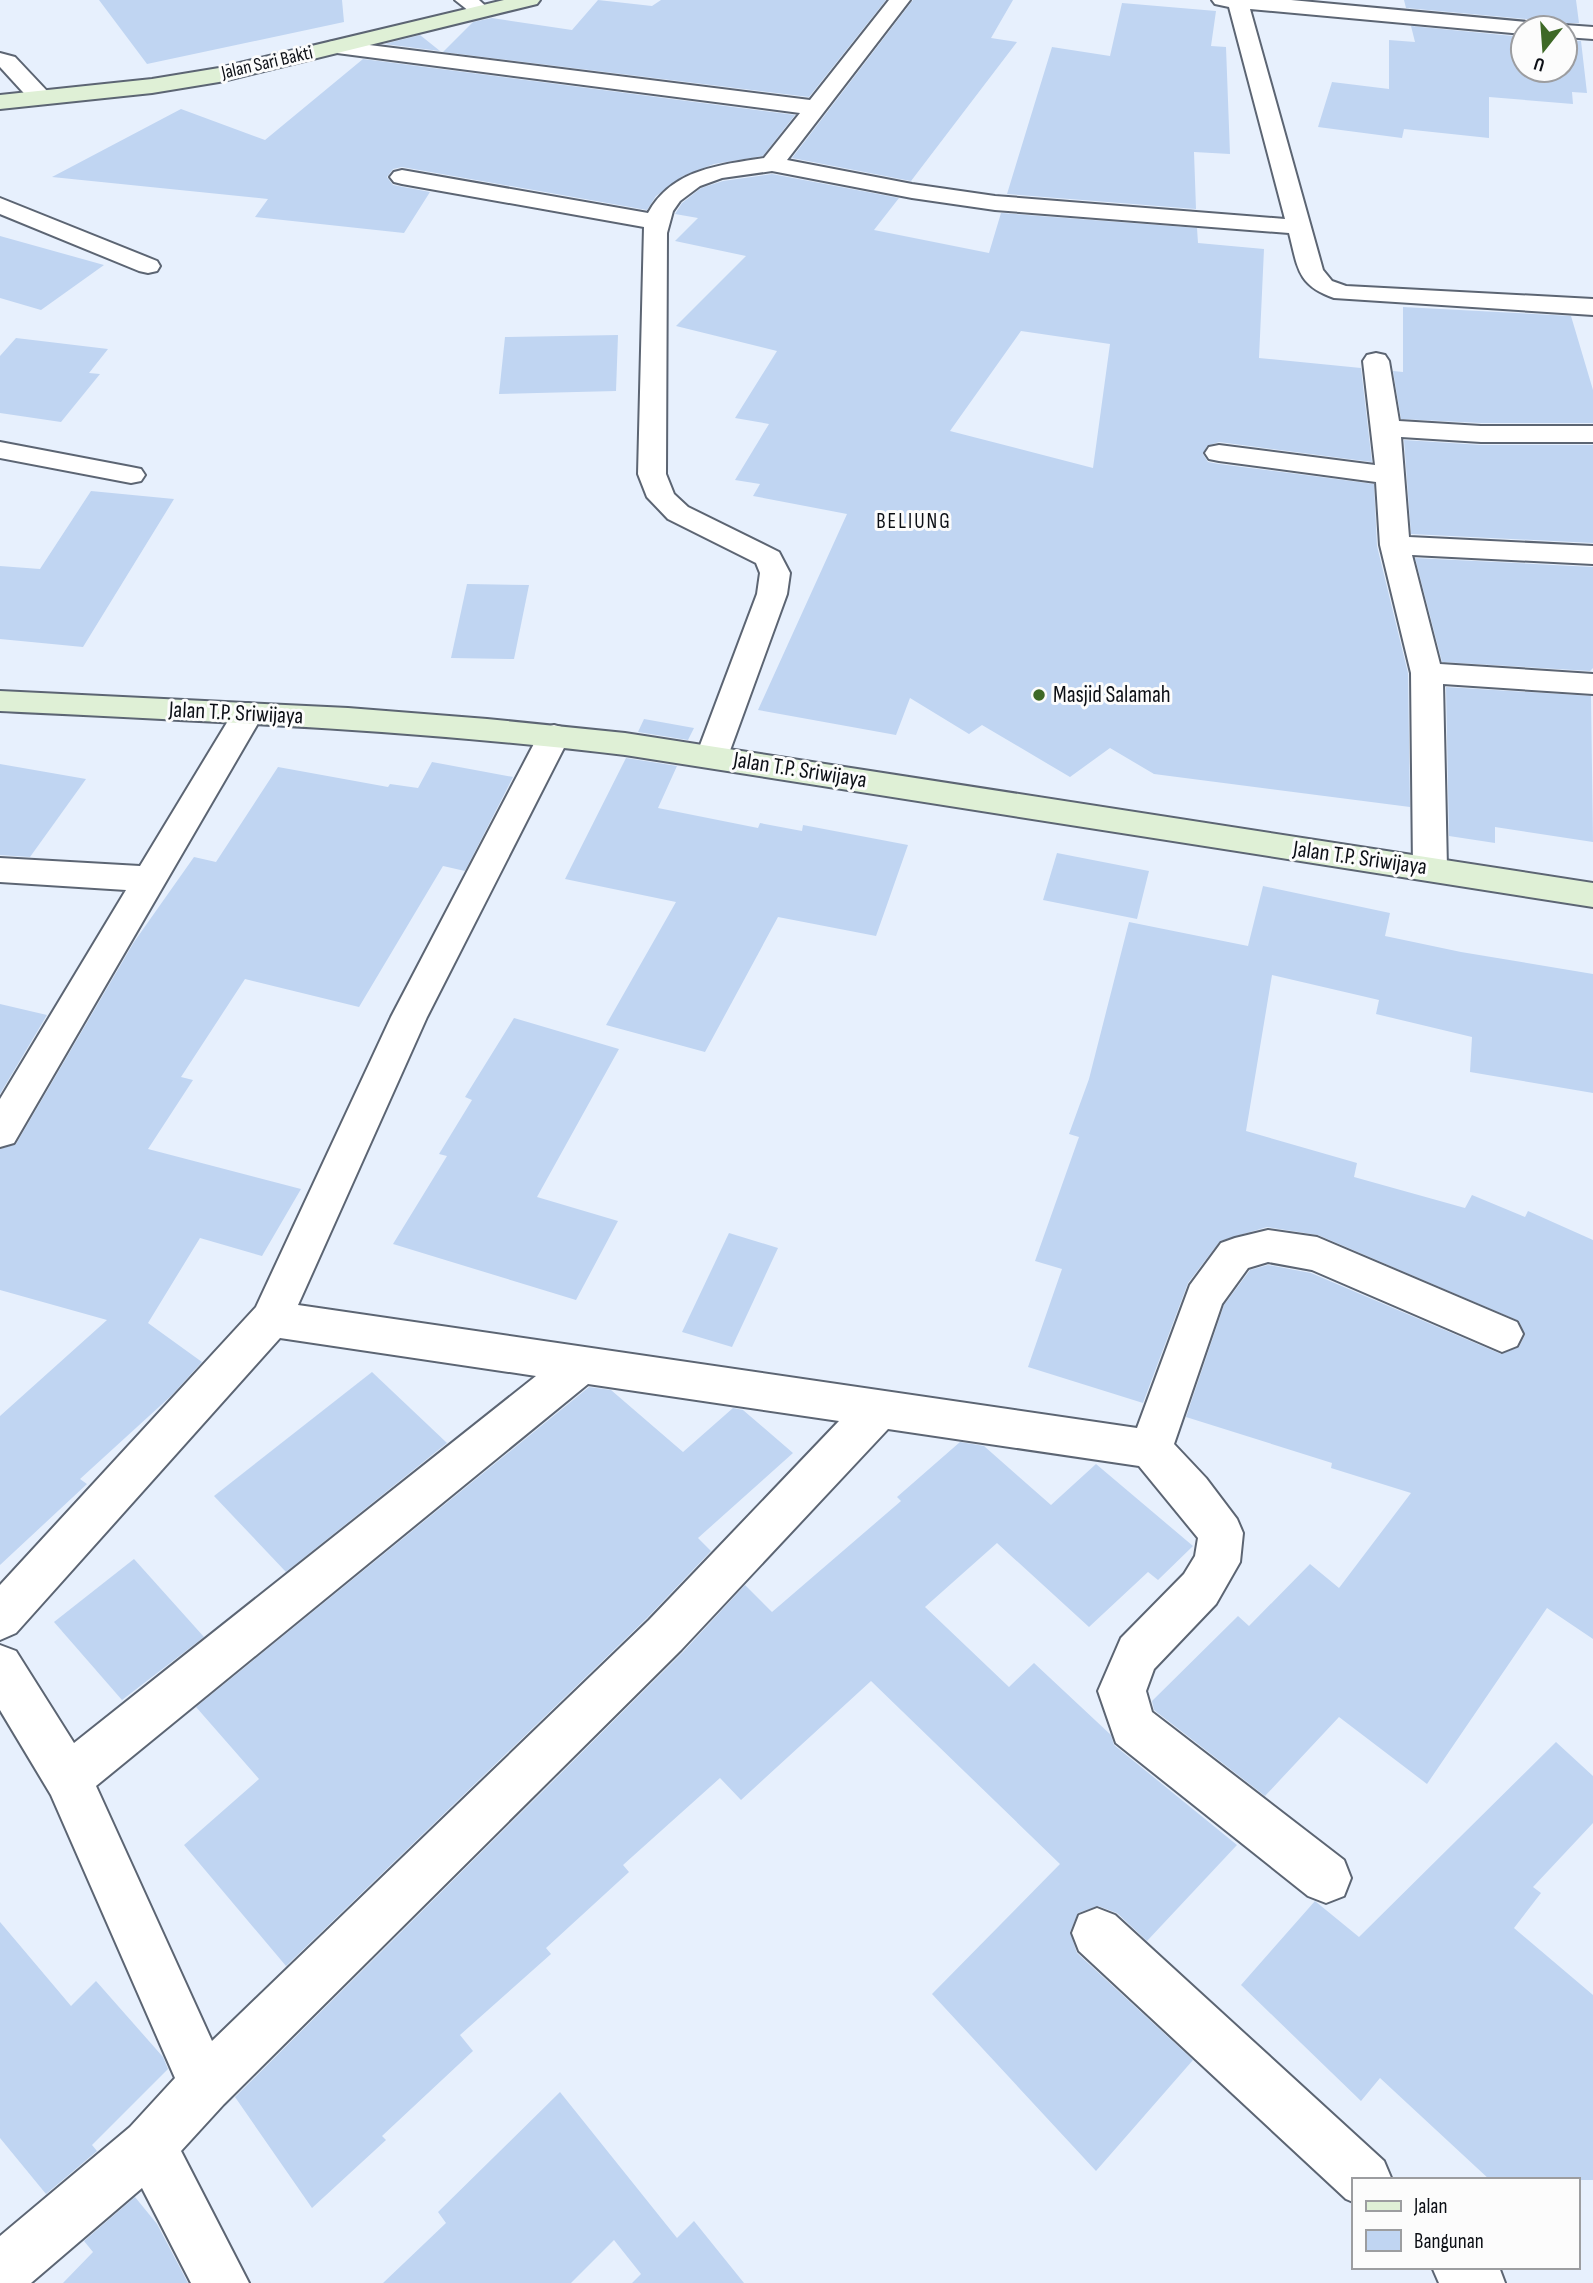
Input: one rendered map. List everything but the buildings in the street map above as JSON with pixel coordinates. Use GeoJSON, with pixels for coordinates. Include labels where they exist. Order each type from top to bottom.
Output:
{"type":"FeatureCollection","features":[{"type":"Feature","properties":{"kind":"main road","name":"Jalan Sari Bakti"},"geometry":{"type":"LineString","coordinates":[[0,102],[152,86],[219,75],[337,47],[473,5],[530,0]]}},
{"type":"Feature","properties":{"kind":"main road","name":"Jalan T.P. Sriwijaya"},"geometry":{"type":"LineString","coordinates":[[0,701],[248,713],[554,736],[712,756],[1143,827],[1430,868],[1593,895]]}},
{"type":"Feature","properties":{"kind":"street"},"geometry":{"type":"LineString","coordinates":[[772,164],[900,0]]}},
{"type":"Feature","properties":{"kind":"street"},"geometry":{"type":"LineString","coordinates":[[1509,24],[1442,10],[1230,1],[1311,271],[1323,286],[1343,293],[1593,307]]}},
{"type":"Feature","properties":{"kind":"street"},"geometry":{"type":"LineString","coordinates":[[337,47],[816,108]]}},
{"type":"Feature","properties":{"kind":"street"},"geometry":{"type":"LineString","coordinates":[[0,60],[7,62],[40,97]]}},
{"type":"Feature","properties":{"kind":"street"},"geometry":{"type":"LineString","coordinates":[[712,756],[772,594],[775,573],[769,558],[678,513],[661,497],[652,474],[654,233],[661,211],[673,197],[692,181],[718,172],[772,164],[912,191],[995,203],[1299,227]]}},
{"type":"Feature","properties":{"kind":"street"},"geometry":{"type":"LineString","coordinates":[[402,177],[658,222]]}},
{"type":"Feature","properties":{"kind":"street"},"geometry":{"type":"LineString","coordinates":[[0,205],[148,266]]}},
{"type":"Feature","properties":{"kind":"street"},"geometry":{"type":"LineString","coordinates":[[1376,361],[1386,428],[1395,545],[1427,673],[1430,868]]}},
{"type":"Feature","properties":{"kind":"street"},"geometry":{"type":"LineString","coordinates":[[1386,428],[1481,434],[1593,434]]}},
{"type":"Feature","properties":{"kind":"street"},"geometry":{"type":"LineString","coordinates":[[0,450],[131,475]]}},
{"type":"Feature","properties":{"kind":"street"},"geometry":{"type":"LineString","coordinates":[[1219,453],[1389,475]]}},
{"type":"Feature","properties":{"kind":"street"},"geometry":{"type":"LineString","coordinates":[[1395,545],[1489,552],[1593,555]]}},
{"type":"Feature","properties":{"kind":"street"},"geometry":{"type":"LineString","coordinates":[[1427,673],[1531,682],[1593,684]]}},
{"type":"Feature","properties":{"kind":"street"},"geometry":{"type":"LineString","coordinates":[[0,1132],[248,713]]}},
{"type":"Feature","properties":{"kind":"street"},"geometry":{"type":"LineString","coordinates":[[0,1618],[271,1319],[409,1017],[554,736]]}},
{"type":"Feature","properties":{"kind":"street"},"geometry":{"type":"LineString","coordinates":[[0,870],[150,879]]}},
{"type":"Feature","properties":{"kind":"street"},"geometry":{"type":"LineString","coordinates":[[1151,1448],[1203,1297],[1235,1255],[1268,1246],[1317,1254],[1502,1334]]}},
{"type":"Feature","properties":{"kind":"street"},"geometry":{"type":"LineString","coordinates":[[271,1319],[1151,1448],[1222,1533],[1217,1562],[1200,1589],[1137,1654],[1122,1690],[1133,1727],[1326,1878]]}},
{"type":"Feature","properties":{"kind":"street"},"geometry":{"type":"LineString","coordinates":[[68,1778],[581,1366]]}},
{"type":"Feature","properties":{"kind":"street"},"geometry":{"type":"LineString","coordinates":[[0,2273],[149,2146],[205,2085],[665,1635],[879,1409]]}},
{"type":"Feature","properties":{"kind":"street"},"geometry":{"type":"LineString","coordinates":[[0,1667],[68,1778],[205,2085]]}},
{"type":"Feature","properties":{"kind":"street"},"geometry":{"type":"LineString","coordinates":[[1097,1933],[1363,2178]]}},
{"type":"Feature","properties":{"kind":"street"},"geometry":{"type":"LineString","coordinates":[[149,2146],[221,2283]]}},
{"type":"Feature","properties":{"kind":"street"},"geometry":{"type":"LineString","coordinates":[[1462,2269],[1477,2283]]}},
{"type":"Feature","properties":{"kind":"place","name":"Masjid Salamah"},"geometry":{"type":"Point","coordinates":[1039,695]}},
{"type":"Feature","properties":{"kind":"district","name":"BELIUNG"},"geometry":{"type":"Point","coordinates":[914,521]}}]}
